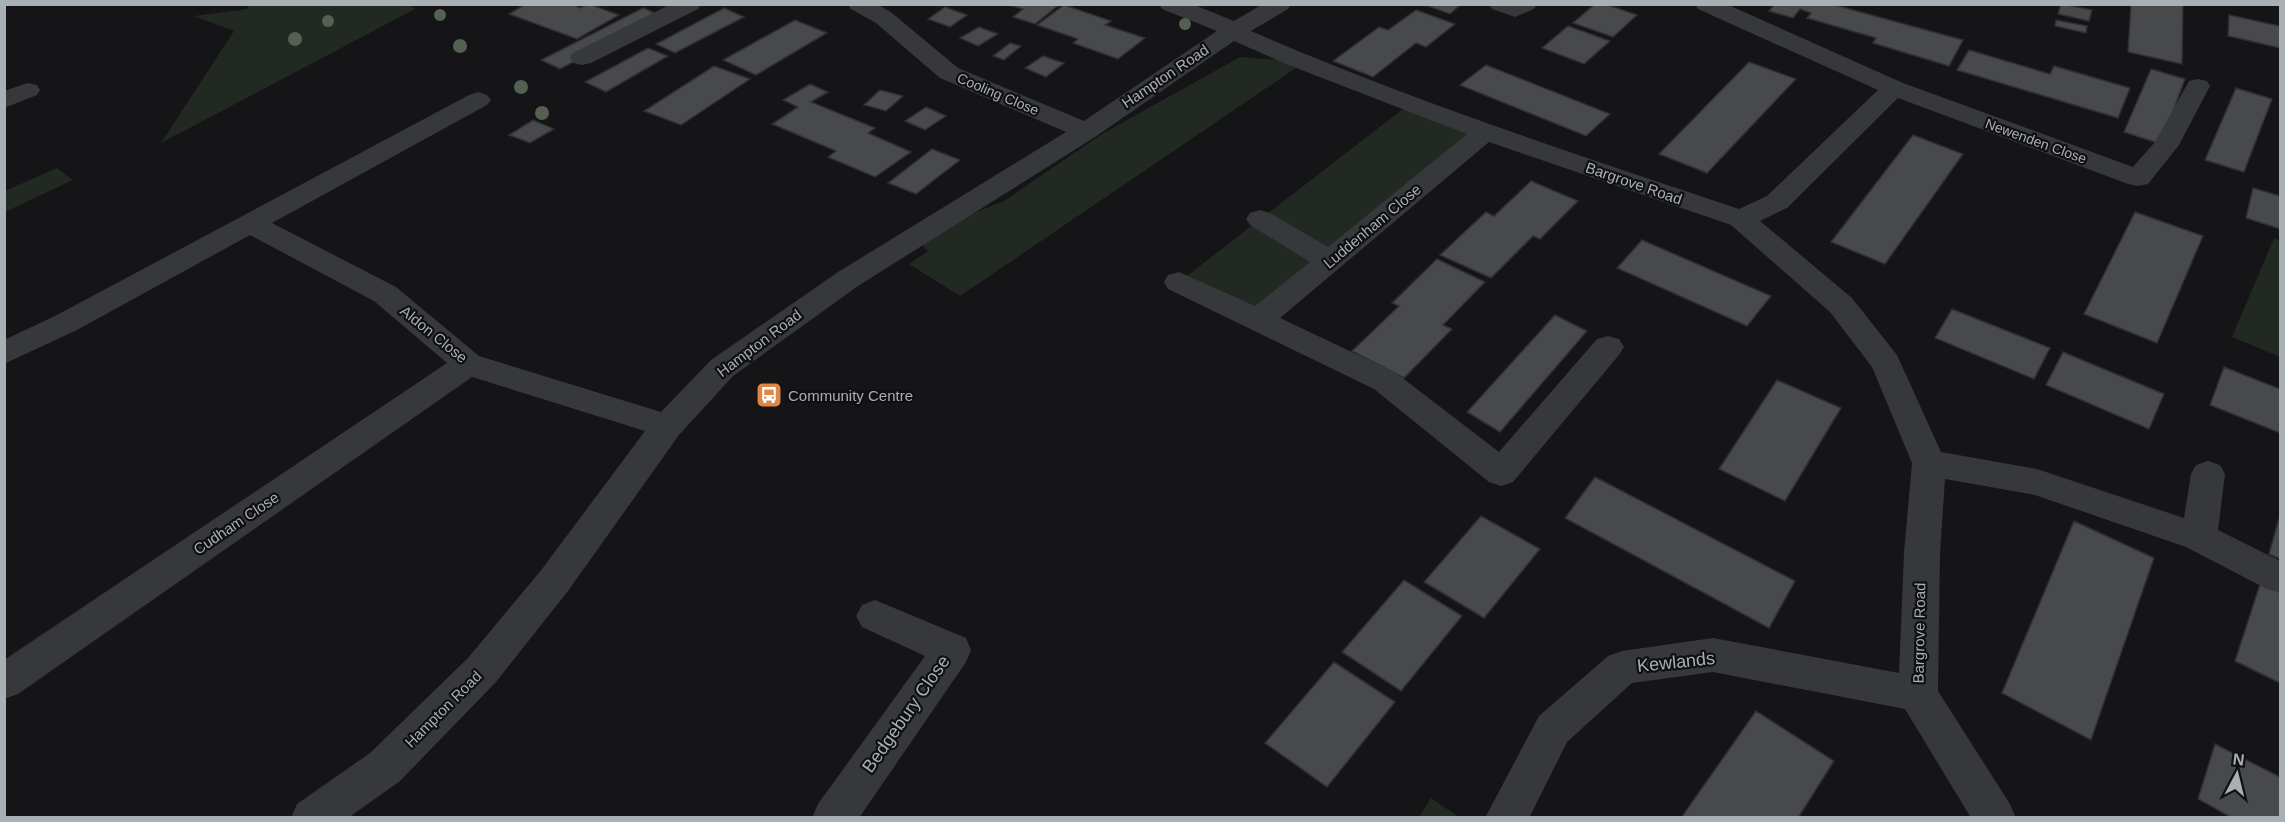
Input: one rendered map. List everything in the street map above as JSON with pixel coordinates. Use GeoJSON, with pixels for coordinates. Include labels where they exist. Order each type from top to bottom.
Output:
{"type":"FeatureCollection","features":[{"type":"Feature","properties":{"kind":"street"},"geometry":{"type":"LineString","coordinates":[[582,58],[690,4]]}},
{"type":"Feature","properties":{"kind":"street","name":"Cooling Close"},"geometry":{"type":"LineString","coordinates":[[859,4],[884,18],[949,73],[1086,131]]}},
{"type":"Feature","properties":{"kind":"street","name":"Bargrove Road"},"geometry":{"type":"LineString","coordinates":[[1170,4],[1236,31],[1295,59],[1485,132],[1741,219],[1841,305],[1886,363],[1929,463],[1922,554],[1918,694],[1995,818]]}},
{"type":"Feature","properties":{"kind":"street","name":"Hampton Road"},"geometry":{"type":"LineString","coordinates":[[312,818],[385,767],[482,670],[555,580],[667,426],[722,368],[848,279],[1086,131],[1206,47],[1280,4]]}},
{"type":"Feature","properties":{"kind":"street","name":"Newenden Close"},"geometry":{"type":"LineString","coordinates":[[1706,4],[1894,88],[2138,178],[2166,144],[2198,86]]}},
{"type":"Feature","properties":{"kind":"street"},"geometry":{"type":"LineString","coordinates":[[1741,219],[1777,202],[1894,88]]}},
{"type":"Feature","properties":{"kind":"street"},"geometry":{"type":"LineString","coordinates":[[4,101],[28,90]]}},
{"type":"Feature","properties":{"kind":"street"},"geometry":{"type":"LineString","coordinates":[[4,353],[66,323],[478,100]]}},
{"type":"Feature","properties":{"kind":"street","name":"Luddenham Close"},"geometry":{"type":"LineString","coordinates":[[1258,320],[1485,132]]}},
{"type":"Feature","properties":{"kind":"street"},"geometry":{"type":"LineString","coordinates":[[1260,219],[1330,261]]}},
{"type":"Feature","properties":{"kind":"street","name":"Aldon Close"},"geometry":{"type":"LineString","coordinates":[[249,223],[385,294],[468,364],[667,426]]}},
{"type":"Feature","properties":{"kind":"street"},"geometry":{"type":"LineString","coordinates":[[1179,282],[1385,381],[1501,473],[1608,347]]}},
{"type":"Feature","properties":{"kind":"street","name":"Cudham Close"},"geometry":{"type":"LineString","coordinates":[[4,682],[468,364]]}},
{"type":"Feature","properties":{"kind":"street"},"geometry":{"type":"LineString","coordinates":[[1929,463],[2037,482],[2199,537],[2273,575]]}},
{"type":"Feature","properties":{"kind":"street"},"geometry":{"type":"LineString","coordinates":[[2199,537],[2208,474]]}},
{"type":"Feature","properties":{"kind":"street","name":"Bedgebury Close"},"geometry":{"type":"LineString","coordinates":[[833,818],[952,650],[875,616]]}},
{"type":"Feature","properties":{"kind":"street","name":"Kewlands"},"geometry":{"type":"LineString","coordinates":[[1506,818],[1553,729],[1622,668],[1713,654],[1918,694]]}},
{"type":"Feature","properties":{"kind":"shaded area"},"geometry":{"type":"Polygon","coordinates":[[[407,4],[415,9],[161,143],[234,31],[194,16],[247,9],[250,5],[407,4]]]}},
{"type":"Feature","properties":{"kind":"shaded area"},"geometry":{"type":"Polygon","coordinates":[[[1240,57],[1279,60],[1296,68],[960,296],[909,264],[928,251],[913,237],[1004,201],[1102,134],[1240,57]]]}},
{"type":"Feature","properties":{"kind":"shaded area"},"geometry":{"type":"Polygon","coordinates":[[[1412,102],[1485,132],[1258,320],[1179,282],[1412,102]]]}},
{"type":"Feature","properties":{"kind":"shaded area"},"geometry":{"type":"Polygon","coordinates":[[[57,168],[73,180],[5,212],[5,191],[57,168]]]}},
{"type":"Feature","properties":{"kind":"shaded area"},"geometry":{"type":"Polygon","coordinates":[[[2274,238],[2280,241],[2280,357],[2232,337],[2274,238]]]}},
{"type":"Feature","properties":{"kind":"shaded area"},"geometry":{"type":"Polygon","coordinates":[[[1431,798],[1459,817],[1419,817],[1431,798]]]}},
{"type":"Feature","properties":{"kind":"building"},"geometry":{"type":"Polygon","coordinates":[[[526,4],[572,4],[580,8],[589,4],[619,15],[577,39],[509,14],[526,4]]]}},
{"type":"Feature","properties":{"kind":"building"},"geometry":{"type":"Polygon","coordinates":[[[1006,4],[1060,4],[1035,24],[1013,17],[1023,9],[1006,4]]]}},
{"type":"Feature","properties":{"kind":"building"},"geometry":{"type":"Polygon","coordinates":[[[1423,4],[1461,4],[1450,14],[1423,4]]]}},
{"type":"Feature","properties":{"kind":"building"},"geometry":{"type":"Polygon","coordinates":[[[1595,4],[1605,4],[1637,15],[1613,37],[1573,23],[1595,4]]]}},
{"type":"Feature","properties":{"kind":"building"},"geometry":{"type":"Polygon","coordinates":[[[1775,4],[1831,4],[1963,40],[1949,66],[1873,43],[1876,38],[1807,18],[1811,13],[1800,9],[1793,18],[1769,11],[1775,4]]]}},
{"type":"Feature","properties":{"kind":"building"},"geometry":{"type":"Polygon","coordinates":[[[2061,4],[2092,10],[2089,21],[2058,14],[2061,4]]]}},
{"type":"Feature","properties":{"kind":"building"},"geometry":{"type":"Polygon","coordinates":[[[2131,4],[2183,4],[2182,64],[2128,52],[2131,4]]]}},
{"type":"Feature","properties":{"kind":"building"},"geometry":{"type":"Polygon","coordinates":[[[1064,5],[1111,21],[1105,25],[1145,38],[1118,59],[1073,43],[1078,39],[1037,25],[1064,5]]]}},
{"type":"Feature","properties":{"kind":"building"},"geometry":{"type":"Polygon","coordinates":[[[945,7],[967,15],[950,27],[928,19],[945,7]]]}},
{"type":"Feature","properties":{"kind":"building"},"geometry":{"type":"Polygon","coordinates":[[[643,8],[662,16],[560,69],[541,60],[643,8]]]}},
{"type":"Feature","properties":{"kind":"building"},"geometry":{"type":"Polygon","coordinates":[[[724,8],[744,17],[675,53],[656,44],[724,8]]]}},
{"type":"Feature","properties":{"kind":"building"},"geometry":{"type":"Polygon","coordinates":[[[1416,10],[1455,24],[1426,47],[1416,43],[1373,77],[1333,61],[1379,27],[1388,30],[1416,10]]]}},
{"type":"Feature","properties":{"kind":"building"},"geometry":{"type":"Polygon","coordinates":[[[2229,15],[2280,26],[2280,48],[2228,36],[2229,15]]]}},
{"type":"Feature","properties":{"kind":"building"},"geometry":{"type":"Polygon","coordinates":[[[795,20],[827,33],[756,75],[723,60],[795,20]]]}},
{"type":"Feature","properties":{"kind":"building"},"geometry":{"type":"Polygon","coordinates":[[[2056,20],[2087,26],[2086,33],[2055,26],[2056,20]]]}},
{"type":"Feature","properties":{"kind":"building"},"geometry":{"type":"Polygon","coordinates":[[[1568,26],[1610,41],[1584,64],[1542,48],[1568,26]]]}},
{"type":"Feature","properties":{"kind":"building"},"geometry":{"type":"Polygon","coordinates":[[[979,27],[998,34],[978,46],[960,38],[979,27]]]}},
{"type":"Feature","properties":{"kind":"building"},"geometry":{"type":"Polygon","coordinates":[[[1010,43],[1021,46],[1004,60],[993,56],[1010,43]]]}},
{"type":"Feature","properties":{"kind":"building"},"geometry":{"type":"Polygon","coordinates":[[[648,48],[668,56],[606,92],[585,82],[648,48]]]}},
{"type":"Feature","properties":{"kind":"building"},"geometry":{"type":"Polygon","coordinates":[[[1969,50],[2050,74],[2054,66],[2130,88],[2118,118],[1957,70],[1969,50]]]}},
{"type":"Feature","properties":{"kind":"building"},"geometry":{"type":"Polygon","coordinates":[[[1043,56],[1064,63],[1046,77],[1025,68],[1043,56]]]}},
{"type":"Feature","properties":{"kind":"building"},"geometry":{"type":"Polygon","coordinates":[[[1749,62],[1796,79],[1707,173],[1659,154],[1749,62]]]}},
{"type":"Feature","properties":{"kind":"building"},"geometry":{"type":"Polygon","coordinates":[[[1486,65],[1610,114],[1586,136],[1460,85],[1486,65]]]}},
{"type":"Feature","properties":{"kind":"building"},"geometry":{"type":"Polygon","coordinates":[[[714,66],[750,79],[681,125],[644,111],[714,66]]]}},
{"type":"Feature","properties":{"kind":"building"},"geometry":{"type":"Polygon","coordinates":[[[2151,69],[2185,79],[2161,144],[2124,132],[2151,69]]]}},
{"type":"Feature","properties":{"kind":"building"},"geometry":{"type":"Polygon","coordinates":[[[810,84],[828,92],[811,102],[875,128],[868,133],[911,152],[875,177],[828,157],[836,151],[772,124],[798,107],[783,100],[810,84]]]}},
{"type":"Feature","properties":{"kind":"building"},"geometry":{"type":"Polygon","coordinates":[[[2236,88],[2272,99],[2244,172],[2205,160],[2236,88]]]}},
{"type":"Feature","properties":{"kind":"building"},"geometry":{"type":"Polygon","coordinates":[[[880,90],[903,96],[886,111],[864,105],[880,90]]]}},
{"type":"Feature","properties":{"kind":"building"},"geometry":{"type":"Polygon","coordinates":[[[926,107],[946,116],[925,130],[905,121],[926,107]]]}},
{"type":"Feature","properties":{"kind":"building"},"geometry":{"type":"Polygon","coordinates":[[[533,120],[554,129],[530,143],[509,135],[533,120]]]}},
{"type":"Feature","properties":{"kind":"building"},"geometry":{"type":"Polygon","coordinates":[[[1913,135],[1963,154],[1885,264],[1831,242],[1913,135]]]}},
{"type":"Feature","properties":{"kind":"building"},"geometry":{"type":"Polygon","coordinates":[[[932,149],[960,160],[916,194],[888,183],[932,149]]]}},
{"type":"Feature","properties":{"kind":"building"},"geometry":{"type":"Polygon","coordinates":[[[1531,181],[1578,201],[1540,239],[1533,236],[1491,278],[1440,255],[1486,212],[1494,216],[1531,181]]]}},
{"type":"Feature","properties":{"kind":"building"},"geometry":{"type":"Polygon","coordinates":[[[2253,188],[2280,196],[2280,229],[2246,218],[2253,188]]]}},
{"type":"Feature","properties":{"kind":"building"},"geometry":{"type":"Polygon","coordinates":[[[2135,212],[2203,236],[2157,343],[2084,314],[2135,212]]]}},
{"type":"Feature","properties":{"kind":"building"},"geometry":{"type":"Polygon","coordinates":[[[1642,240],[1771,296],[1747,326],[1617,268],[1642,240]]]}},
{"type":"Feature","properties":{"kind":"building"},"geometry":{"type":"Polygon","coordinates":[[[1437,259],[1485,282],[1443,325],[1452,329],[1404,378],[1352,351],[1399,306],[1392,303],[1437,259]]]}},
{"type":"Feature","properties":{"kind":"building"},"geometry":{"type":"Polygon","coordinates":[[[1952,309],[2050,348],[2034,379],[1935,338],[1952,309]]]}},
{"type":"Feature","properties":{"kind":"building"},"geometry":{"type":"Polygon","coordinates":[[[1555,315],[1587,331],[1500,432],[1467,412],[1555,315]]]}},
{"type":"Feature","properties":{"kind":"building"},"geometry":{"type":"Polygon","coordinates":[[[2063,352],[2164,394],[2149,429],[2046,385],[2063,352]]]}},
{"type":"Feature","properties":{"kind":"building"},"geometry":{"type":"Polygon","coordinates":[[[2224,367],[2280,389],[2280,433],[2210,405],[2224,367]]]}},
{"type":"Feature","properties":{"kind":"building"},"geometry":{"type":"Polygon","coordinates":[[[1777,380],[1841,408],[1785,501],[1719,469],[1777,380]]]}},
{"type":"Feature","properties":{"kind":"building"},"geometry":{"type":"Polygon","coordinates":[[[1595,477],[1795,581],[1769,628],[1565,518],[1595,477]]]}},
{"type":"Feature","properties":{"kind":"building"},"geometry":{"type":"Polygon","coordinates":[[[2280,515],[2280,559],[2269,554],[2280,515]]]}},
{"type":"Feature","properties":{"kind":"building"},"geometry":{"type":"Polygon","coordinates":[[[1481,516],[1540,549],[1484,618],[1424,582],[1481,516]]]}},
{"type":"Feature","properties":{"kind":"building"},"geometry":{"type":"Polygon","coordinates":[[[2074,521],[2154,558],[2091,740],[2002,693],[2074,521]]]}},
{"type":"Feature","properties":{"kind":"building"},"geometry":{"type":"Polygon","coordinates":[[[2262,578],[2280,586],[2280,683],[2235,661],[2262,578]]]}},
{"type":"Feature","properties":{"kind":"building"},"geometry":{"type":"Polygon","coordinates":[[[1404,580],[1462,616],[1401,691],[1342,652],[1404,580]]]}},
{"type":"Feature","properties":{"kind":"building"},"geometry":{"type":"Polygon","coordinates":[[[1334,662],[1395,702],[1327,787],[1265,743],[1334,662]]]}},
{"type":"Feature","properties":{"kind":"building"},"geometry":{"type":"Polygon","coordinates":[[[1756,711],[1834,761],[1798,818],[1681,818],[1756,711]]]}},
{"type":"Feature","properties":{"kind":"building"},"geometry":{"type":"Polygon","coordinates":[[[2215,744],[2280,777],[2280,818],[2232,818],[2198,799],[2215,744]]]}},
{"type":"Feature","properties":{"kind":"place","name":"Community Centre"},"geometry":{"type":"Point","coordinates":[769,395]}}]}
